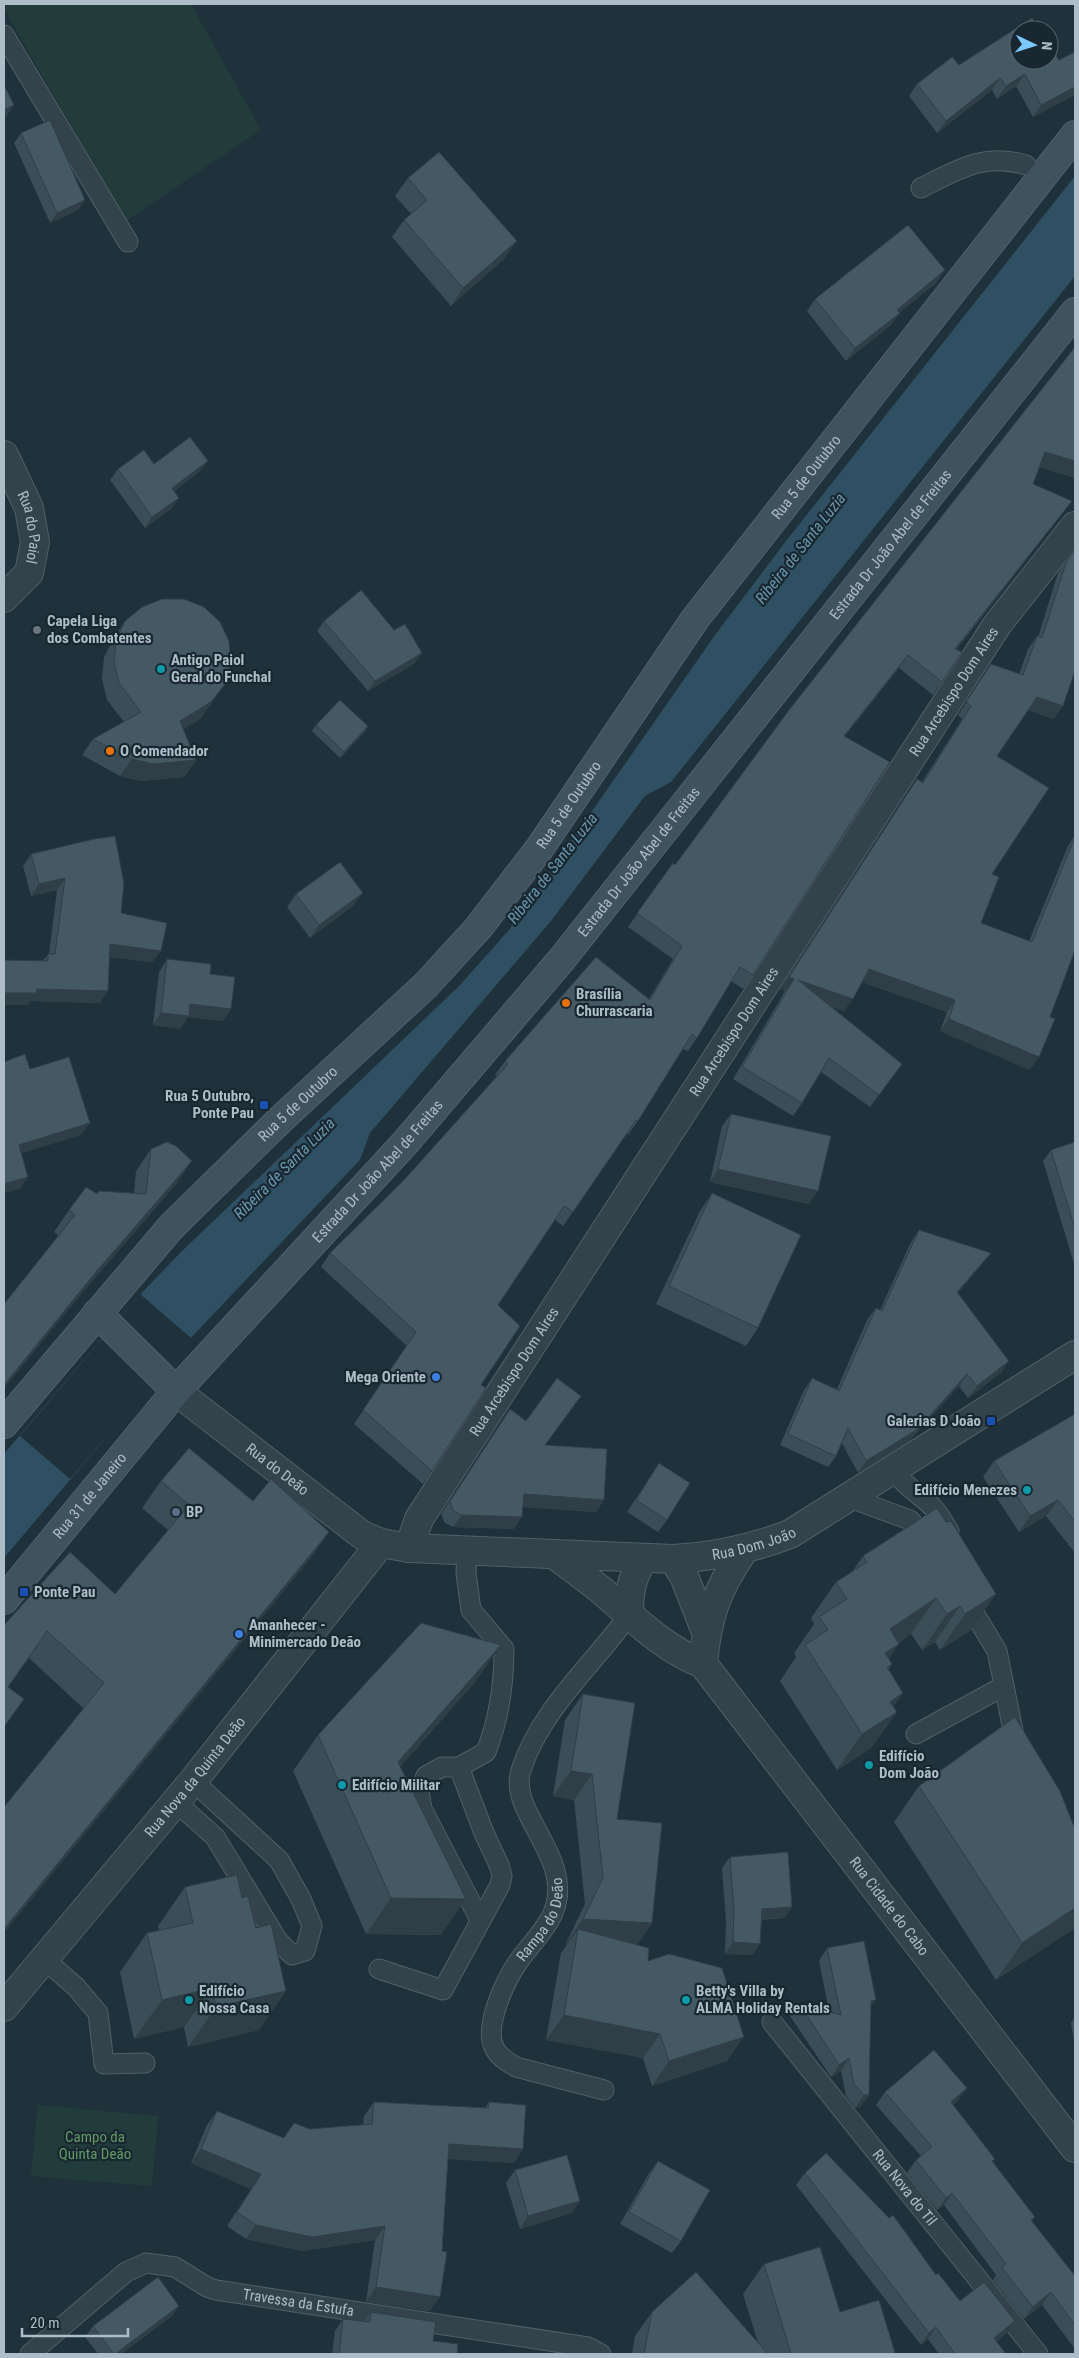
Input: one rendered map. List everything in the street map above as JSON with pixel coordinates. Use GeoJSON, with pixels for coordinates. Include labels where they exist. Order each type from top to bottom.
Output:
{"type":"FeatureCollection","features":[{"type":"Feature","properties":{"kind":"main road","name":"Rua 5 de Outubro"},"geometry":{"type":"LineString","coordinates":[[4,1424],[170,1227],[280,1120],[426,985],[479,927],[539,849],[695,619],[1075,134]]}},
{"type":"Feature","properties":{"kind":"main road","name":"Estrada Dr João Abel de Freitas"},"geometry":{"type":"LineString","coordinates":[[176,1391],[404,1144],[562,958],[1075,312]]}},
{"type":"Feature","properties":{"kind":"main road"},"geometry":{"type":"LineString","coordinates":[[96,1313],[176,1391]]}},
{"type":"Feature","properties":{"kind":"main road","name":"Rua 31 de Janeiro"},"geometry":{"type":"LineString","coordinates":[[4,1600],[176,1391]]}},
{"type":"Feature","properties":{"kind":"street","name":"Rua do Paiol"},"geometry":{"type":"LineString","coordinates":[[4,455],[29,508],[35,542],[29,573],[4,598]]}},
{"type":"Feature","properties":{"kind":"street","name":"Rua Arcebispo Dom Aires"},"geometry":{"type":"LineString","coordinates":[[409,1548],[419,1519],[992,633],[1075,526]]}},
{"type":"Feature","properties":{"kind":"street","name":"Rua Dom João"},"geometry":{"type":"LineString","coordinates":[[381,1543],[409,1548],[643,1560],[708,1557],[744,1550],[790,1534],[1075,1355]]}},
{"type":"Feature","properties":{"kind":"street","name":"Rua do Deão"},"geometry":{"type":"LineString","coordinates":[[176,1391],[362,1535],[381,1543]]}},
{"type":"Feature","properties":{"kind":"street","name":"Rua Nova da Quinta Deão"},"geometry":{"type":"LineString","coordinates":[[4,2007],[185,1791],[381,1543]]}},
{"type":"Feature","properties":{"kind":"street"},"geometry":{"type":"LineString","coordinates":[[703,1664],[706,1632],[713,1605],[724,1581],[744,1550]]}},
{"type":"Feature","properties":{"kind":"street","name":"Rua Cidade do Cabo"},"geometry":{"type":"LineString","coordinates":[[556,1555],[660,1641],[684,1657],[703,1664],[1075,2148]]}},
{"type":"Feature","properties":{"kind":"street"},"geometry":{"type":"LineString","coordinates":[[673,1559],[684,1576],[706,1632]]}},
{"type":"Feature","properties":{"kind":"street"},"geometry":{"type":"LineString","coordinates":[[629,1615],[629,1594],[633,1576],[643,1560]]}},
{"type":"Feature","properties":{"kind":"lane"},"geometry":{"type":"LineString","coordinates":[[4,35],[128,242]]}},
{"type":"Feature","properties":{"kind":"lane"},"geometry":{"type":"LineString","coordinates":[[921,188],[972,163],[1008,160],[1026,165]]}},
{"type":"Feature","properties":{"kind":"lane"},"geometry":{"type":"LineString","coordinates":[[894,1470],[902,1483],[914,1490],[937,1511],[951,1534]]}},
{"type":"Feature","properties":{"kind":"lane"},"geometry":{"type":"LineString","coordinates":[[850,1498],[910,1520],[940,1558]]}},
{"type":"Feature","properties":{"kind":"lane"},"geometry":{"type":"LineString","coordinates":[[467,1550],[466,1573],[471,1610],[504,1648],[504,1677],[498,1713],[486,1752],[459,1767],[442,1767],[426,1776],[419,1792],[422,1809],[480,1920]]}},
{"type":"Feature","properties":{"kind":"lane"},"geometry":{"type":"LineString","coordinates":[[956,1583],[998,1650],[1015,1740],[1022,1758]]}},
{"type":"Feature","properties":{"kind":"lane","name":"Rampa do Deão"},"geometry":{"type":"LineString","coordinates":[[604,2090],[516,2068],[504,2060],[494,2048],[491,2033],[497,2004],[516,1964],[553,1914],[558,1892],[557,1872],[519,1792],[520,1773],[529,1748],[548,1717],[629,1615]]}},
{"type":"Feature","properties":{"kind":"lane"},"geometry":{"type":"LineString","coordinates":[[916,1734],[1004,1686]]}},
{"type":"Feature","properties":{"kind":"lane"},"geometry":{"type":"LineString","coordinates":[[379,1969],[443,1990],[500,1885],[502,1876],[459,1767]]}},
{"type":"Feature","properties":{"kind":"lane"},"geometry":{"type":"LineString","coordinates":[[185,1791],[279,1860],[302,1899],[312,1926],[306,1951],[292,1955],[278,1941],[185,1791]]}},
{"type":"Feature","properties":{"kind":"lane"},"geometry":{"type":"LineString","coordinates":[[44,1959],[76,1987],[98,2013],[104,2064],[144,2064]]}},
{"type":"Feature","properties":{"kind":"lane","name":"Rua Nova do Til"},"geometry":{"type":"LineString","coordinates":[[772,2022],[1038,2354]]}},
{"type":"Feature","properties":{"kind":"lane","name":"Travessa da Estufa"},"geometry":{"type":"LineString","coordinates":[[30,2354],[126,2272],[146,2263],[175,2267],[207,2287],[216,2290],[588,2346],[602,2354]]}},
{"type":"Feature","properties":{"kind":"green space"},"geometry":{"type":"Polygon","coordinates":[[[4,4],[191,4],[261,130],[126,221],[4,9],[4,4]]]}},
{"type":"Feature","properties":{"kind":"green space","name":"Campo da Quinta Deão"},"geometry":{"type":"Polygon","coordinates":[[[38,2105],[158,2116],[152,2186],[31,2176],[38,2105]]]}},
{"type":"Feature","properties":{"kind":"water","name":"Ribeira de Santa Luzia"},"geometry":{"type":"Polygon","coordinates":[[[1075,176],[1075,276],[671,782],[645,796],[551,921],[370,1133],[360,1160],[184,1345],[4,1558],[4,1454],[133,1302],[181,1252],[459,986],[509,930],[715,635],[786,541],[1075,176]]]}},
{"type":"Feature","properties":{"kind":"pier"},"geometry":{"type":"Polygon","coordinates":[[[140,1294],[191,1338],[70,1479],[20,1436],[140,1294]]]}},
{"type":"Feature","properties":{"kind":"building"},"geometry":{"type":"Polygon","coordinates":[[[1009,33],[1009,70],[1059,70],[1059,60],[1075,52],[1075,87],[1041,105],[1025,74],[1006,86],[1000,78],[946,121],[917,84],[952,57],[959,65],[1009,33]]]}},
{"type":"Feature","properties":{"kind":"building"},"geometry":{"type":"Polygon","coordinates":[[[4,85],[14,105],[4,110],[4,85]]]}},
{"type":"Feature","properties":{"kind":"building"},"geometry":{"type":"Polygon","coordinates":[[[50,120],[85,200],[57,213],[21,133],[50,120]]]}},
{"type":"Feature","properties":{"kind":"building"},"geometry":{"type":"Polygon","coordinates":[[[439,152],[517,241],[463,288],[404,220],[427,200],[408,178],[439,152]]]}},
{"type":"Feature","properties":{"kind":"building"},"geometry":{"type":"Polygon","coordinates":[[[908,225],[945,270],[897,310],[900,313],[855,348],[815,299],[908,225]]]}},
{"type":"Feature","properties":{"kind":"building"},"geometry":{"type":"Polygon","coordinates":[[[1075,347],[1075,461],[1045,452],[1033,484],[1072,501],[955,649],[962,652],[942,682],[908,655],[844,736],[890,762],[753,975],[740,967],[697,1038],[692,1034],[638,1121],[636,1120],[573,1212],[564,1206],[498,1305],[520,1326],[481,1385],[486,1388],[432,1471],[363,1410],[416,1332],[330,1253],[404,1180],[508,1064],[505,1061],[596,957],[650,1000],[682,946],[637,913],[673,863],[675,865],[789,710],[1075,347]]]}},
{"type":"Feature","properties":{"kind":"building"},"geometry":{"type":"Polygon","coordinates":[[[190,437],[208,461],[172,488],[179,498],[152,517],[118,469],[144,450],[154,464],[190,437]]]}},
{"type":"Feature","properties":{"kind":"building"},"geometry":{"type":"Polygon","coordinates":[[[1075,550],[1075,671],[1063,706],[1037,697],[997,756],[1049,788],[992,874],[999,877],[981,923],[1032,942],[1075,837],[1075,950],[1050,1017],[1055,1019],[1039,1057],[949,1019],[955,1000],[869,969],[853,999],[798,980],[902,1064],[879,1095],[829,1058],[802,1103],[742,1067],[794,979],[789,977],[917,779],[923,783],[971,706],[966,702],[991,664],[1023,675],[1037,636],[1042,638],[1067,560],[1075,550]]]}},
{"type":"Feature","properties":{"kind":"building"},"geometry":{"type":"Polygon","coordinates":[[[361,590],[394,630],[405,624],[422,653],[375,681],[324,621],[361,590]]]}},
{"type":"Feature","properties":{"kind":"building","name":"Antigo Paiol Geral do Funchal"},"geometry":{"type":"Polygon","coordinates":[[[162,599],[184,599],[204,607],[220,622],[229,641],[231,664],[225,684],[211,702],[180,721],[196,760],[153,764],[132,759],[93,739],[141,712],[119,683],[114,662],[116,640],[125,621],[142,607],[162,599]]]}},
{"type":"Feature","properties":{"kind":"building"},"geometry":{"type":"Polygon","coordinates":[[[340,700],[368,726],[344,752],[316,725],[340,700]]]}},
{"type":"Feature","properties":{"kind":"building"},"geometry":{"type":"Polygon","coordinates":[[[115,836],[124,883],[121,913],[167,923],[161,951],[110,944],[108,991],[37,989],[36,993],[4,993],[4,960],[48,961],[48,954],[55,954],[65,878],[39,884],[31,854],[115,836]]]}},
{"type":"Feature","properties":{"kind":"building"},"geometry":{"type":"Polygon","coordinates":[[[340,862],[363,893],[319,925],[296,894],[340,862]]]}},
{"type":"Feature","properties":{"kind":"building"},"geometry":{"type":"Polygon","coordinates":[[[167,959],[211,964],[210,974],[235,977],[231,1009],[190,1004],[189,1016],[161,1013],[167,959]]]}},
{"type":"Feature","properties":{"kind":"building"},"geometry":{"type":"Polygon","coordinates":[[[25,1054],[30,1069],[69,1057],[90,1123],[19,1145],[28,1177],[4,1184],[4,1062],[25,1054]]]}},
{"type":"Feature","properties":{"kind":"building"},"geometry":{"type":"Polygon","coordinates":[[[731,1114],[831,1136],[818,1191],[718,1169],[731,1114]]]}},
{"type":"Feature","properties":{"kind":"building"},"geometry":{"type":"Polygon","coordinates":[[[167,1142],[176,1146],[192,1161],[96,1272],[4,1385],[4,1304],[75,1215],[69,1210],[86,1187],[97,1194],[99,1191],[146,1194],[151,1149],[167,1142]]]}},
{"type":"Feature","properties":{"kind":"building"},"geometry":{"type":"Polygon","coordinates":[[[1075,1142],[1075,1229],[1051,1150],[1075,1142]]]}},
{"type":"Feature","properties":{"kind":"building"},"geometry":{"type":"Polygon","coordinates":[[[712,1193],[801,1235],[758,1328],[669,1286],[712,1193]]]}},
{"type":"Feature","properties":{"kind":"building"},"geometry":{"type":"Polygon","coordinates":[[[919,1230],[991,1253],[957,1292],[1009,1361],[977,1386],[967,1374],[918,1429],[866,1461],[848,1428],[836,1456],[788,1434],[812,1378],[839,1391],[876,1308],[882,1311],[919,1230]]]}},
{"type":"Feature","properties":{"kind":"building"},"geometry":{"type":"Polygon","coordinates":[[[557,1378],[581,1396],[545,1445],[607,1449],[604,1500],[524,1494],[522,1517],[462,1515],[453,1511],[450,1501],[510,1409],[526,1421],[557,1378]]]}},
{"type":"Feature","properties":{"kind":"building"},"geometry":{"type":"Polygon","coordinates":[[[1075,1414],[1075,1522],[1058,1500],[1030,1516],[994,1461],[1075,1414]]]}},
{"type":"Feature","properties":{"kind":"building"},"geometry":{"type":"Polygon","coordinates":[[[189,1448],[253,1501],[271,1479],[329,1532],[4,1929],[4,1807],[104,1683],[47,1631],[8,1687],[24,1699],[4,1727],[4,1625],[70,1552],[115,1594],[189,1505],[161,1481],[189,1448]]]}},
{"type":"Feature","properties":{"kind":"building"},"geometry":{"type":"Polygon","coordinates":[[[659,1463],[690,1483],[667,1520],[636,1500],[659,1463]]]}},
{"type":"Feature","properties":{"kind":"building"},"geometry":{"type":"Polygon","coordinates":[[[937,1508],[946,1522],[951,1521],[996,1594],[965,1614],[960,1606],[947,1614],[936,1598],[890,1629],[899,1644],[885,1653],[892,1664],[887,1667],[903,1693],[890,1702],[897,1712],[862,1734],[805,1645],[828,1630],[819,1617],[847,1599],[836,1582],[867,1562],[863,1556],[937,1508]]]}},
{"type":"Feature","properties":{"kind":"building"},"geometry":{"type":"Polygon","coordinates":[[[421,1623],[501,1645],[398,1762],[466,1899],[391,1898],[318,1735],[421,1623]]]}},
{"type":"Feature","properties":{"kind":"building"},"geometry":{"type":"Polygon","coordinates":[[[583,1694],[635,1703],[617,1819],[662,1823],[652,1923],[583,1919],[603,1878],[592,1774],[571,1771],[583,1694]]]}},
{"type":"Feature","properties":{"kind":"building"},"geometry":{"type":"Polygon","coordinates":[[[1015,1717],[1060,1791],[1075,1827],[1075,1908],[1022,1943],[919,1786],[1015,1717]]]}},
{"type":"Feature","properties":{"kind":"building"},"geometry":{"type":"Polygon","coordinates":[[[788,1852],[792,1907],[762,1909],[760,1944],[733,1942],[734,1911],[730,1857],[788,1852]]]}},
{"type":"Feature","properties":{"kind":"building"},"geometry":{"type":"Polygon","coordinates":[[[237,1875],[242,1898],[248,1896],[256,1928],[271,1924],[286,1991],[216,2007],[212,1988],[162,2000],[147,1933],[193,1923],[185,1887],[237,1875]]]}},
{"type":"Feature","properties":{"kind":"building"},"geometry":{"type":"Polygon","coordinates":[[[578,1929],[649,1948],[648,1961],[669,1954],[722,1968],[744,2037],[669,2061],[660,2034],[564,2015],[578,1929]]]}},
{"type":"Feature","properties":{"kind":"building"},"geometry":{"type":"Polygon","coordinates":[[[864,1941],[876,2000],[871,2001],[869,2095],[864,2095],[854,2084],[849,2058],[839,2065],[799,2003],[841,2015],[827,1948],[864,1941]]]}},
{"type":"Feature","properties":{"kind":"building"},"geometry":{"type":"Polygon","coordinates":[[[934,2050],[967,2088],[951,2102],[995,2159],[992,2161],[1035,2217],[1031,2220],[1075,2276],[1075,2325],[1051,2292],[1033,2307],[1002,2268],[1006,2264],[952,2193],[946,2198],[916,2160],[932,2147],[885,2092],[934,2050]]]}},
{"type":"Feature","properties":{"kind":"building"},"geometry":{"type":"Polygon","coordinates":[[[374,2102],[488,2108],[489,2102],[526,2105],[523,2149],[449,2144],[442,2251],[447,2252],[440,2297],[376,2287],[385,2226],[312,2237],[256,2225],[237,2212],[261,2174],[201,2149],[217,2111],[284,2138],[294,2123],[310,2129],[372,2124],[374,2102]]]}},
{"type":"Feature","properties":{"kind":"building"},"geometry":{"type":"Polygon","coordinates":[[[826,2153],[889,2218],[893,2215],[936,2275],[938,2273],[960,2301],[984,2282],[1015,2321],[994,2338],[1006,2354],[955,2354],[936,2327],[929,2333],[805,2173],[826,2153]]]}},
{"type":"Feature","properties":{"kind":"building"},"geometry":{"type":"Polygon","coordinates":[[[567,2155],[580,2201],[528,2216],[515,2170],[567,2155]]]}},
{"type":"Feature","properties":{"kind":"building"},"geometry":{"type":"Polygon","coordinates":[[[658,2161],[710,2190],[681,2241],[629,2212],[658,2161]]]}},
{"type":"Feature","properties":{"kind":"building"},"geometry":{"type":"Polygon","coordinates":[[[820,2247],[840,2312],[879,2300],[895,2353],[791,2354],[764,2264],[820,2247]]]}},
{"type":"Feature","properties":{"kind":"building"},"geometry":{"type":"Polygon","coordinates":[[[696,2272],[768,2354],[644,2354],[652,2312],[696,2272]]]}},
{"type":"Feature","properties":{"kind":"building"},"geometry":{"type":"Polygon","coordinates":[[[158,2277],[179,2306],[114,2354],[93,2326],[158,2277]]]}},
{"type":"Feature","properties":{"kind":"building"},"geometry":{"type":"Polygon","coordinates":[[[371,2312],[436,2322],[433,2341],[458,2344],[457,2354],[339,2354],[343,2319],[370,2322],[371,2312]]]}},
{"type":"Feature","properties":{"kind":"place","name":"Capela Liga dos Combatentes"},"geometry":{"type":"Point","coordinates":[37,630]}},
{"type":"Feature","properties":{"kind":"place","name":"Antigo Paiol Geral do Funchal"},"geometry":{"type":"Point","coordinates":[161,669]}},
{"type":"Feature","properties":{"kind":"place","name":"O Comendador"},"geometry":{"type":"Point","coordinates":[110,751]}},
{"type":"Feature","properties":{"kind":"place","name":"Brasília Churrascaria"},"geometry":{"type":"Point","coordinates":[566,1003]}},
{"type":"Feature","properties":{"kind":"place","name":"Rua 5 Outubro, Ponte Pau"},"geometry":{"type":"Point","coordinates":[264,1105]}},
{"type":"Feature","properties":{"kind":"place","name":"Mega Oriente"},"geometry":{"type":"Point","coordinates":[436,1377]}},
{"type":"Feature","properties":{"kind":"place","name":"Galerias D João"},"geometry":{"type":"Point","coordinates":[991,1421]}},
{"type":"Feature","properties":{"kind":"place","name":"Edifício Menezes"},"geometry":{"type":"Point","coordinates":[1027,1490]}},
{"type":"Feature","properties":{"kind":"place","name":"BP"},"geometry":{"type":"Point","coordinates":[176,1512]}},
{"type":"Feature","properties":{"kind":"place","name":"Ponte Pau"},"geometry":{"type":"Point","coordinates":[24,1592]}},
{"type":"Feature","properties":{"kind":"place","name":"Amanhecer - Minimercado Deão"},"geometry":{"type":"Point","coordinates":[239,1634]}},
{"type":"Feature","properties":{"kind":"place","name":"Edifício Dom João"},"geometry":{"type":"Point","coordinates":[869,1765]}},
{"type":"Feature","properties":{"kind":"place","name":"Edifício Militar"},"geometry":{"type":"Point","coordinates":[342,1785]}},
{"type":"Feature","properties":{"kind":"place","name":"Edifício Nossa Casa"},"geometry":{"type":"Point","coordinates":[189,2000]}},
{"type":"Feature","properties":{"kind":"place","name":"Betty's Villa by ALMA Holiday Rentals"},"geometry":{"type":"Point","coordinates":[686,2000]}}]}
